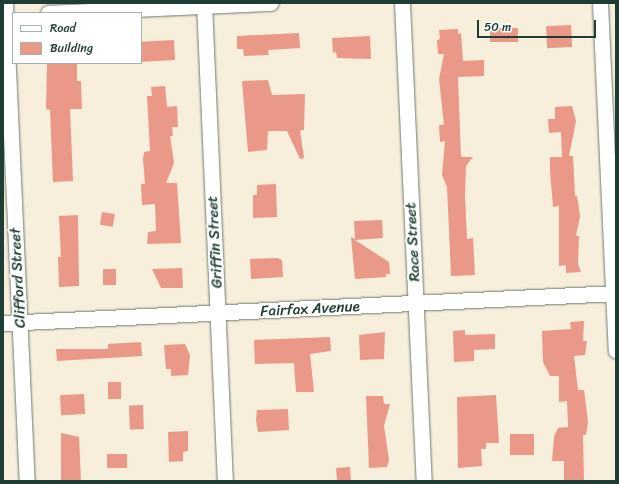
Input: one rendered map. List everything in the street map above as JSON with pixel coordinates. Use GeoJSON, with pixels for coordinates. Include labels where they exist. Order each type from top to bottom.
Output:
{"type":"FeatureCollection","features":[{"type":"Feature","properties":{"kind":"street"},"geometry":{"type":"LineString","coordinates":[[65,12],[204,4],[271,3]]}},
{"type":"Feature","properties":{"kind":"street","name":"Race Street"},"geometry":{"type":"LineString","coordinates":[[402,3],[424,481]]}},
{"type":"Feature","properties":{"kind":"street"},"geometry":{"type":"LineString","coordinates":[[600,3],[615,293],[616,351]]}},
{"type":"Feature","properties":{"kind":"street","name":"Griffin Street"},"geometry":{"type":"LineString","coordinates":[[204,4],[225,481]]}},
{"type":"Feature","properties":{"kind":"street","name":"Clifford Street"},"geometry":{"type":"LineString","coordinates":[[7,12],[27,481]]}},
{"type":"Feature","properties":{"kind":"street","name":"Fairfax Avenue"},"geometry":{"type":"LineString","coordinates":[[3,323],[218,314],[615,293]]}},
{"type":"Feature","properties":{"kind":"building"},"geometry":{"type":"Polygon","coordinates":[[[571,25],[572,47],[547,48],[546,26],[571,25]]]}},
{"type":"Feature","properties":{"kind":"building"},"geometry":{"type":"Polygon","coordinates":[[[490,28],[518,28],[518,42],[490,42],[490,28]]]}},
{"type":"Feature","properties":{"kind":"building"},"geometry":{"type":"Polygon","coordinates":[[[458,29],[458,34],[461,33],[463,61],[484,60],[484,76],[458,77],[461,157],[473,157],[466,166],[465,194],[467,239],[473,238],[475,275],[451,276],[447,187],[442,175],[445,141],[440,142],[439,125],[444,125],[439,79],[444,54],[438,54],[437,40],[440,39],[439,30],[458,29]]]}},
{"type":"Feature","properties":{"kind":"building"},"geometry":{"type":"Polygon","coordinates":[[[299,33],[300,48],[268,50],[269,55],[244,56],[243,49],[237,49],[237,36],[299,33]]]}},
{"type":"Feature","properties":{"kind":"building"},"geometry":{"type":"Polygon","coordinates":[[[370,36],[371,59],[337,58],[336,52],[333,53],[332,38],[370,36]]]}},
{"type":"Feature","properties":{"kind":"building"},"geometry":{"type":"Polygon","coordinates":[[[174,40],[175,60],[142,62],[142,42],[174,40]]]}},
{"type":"Feature","properties":{"kind":"building"},"geometry":{"type":"Polygon","coordinates":[[[47,64],[77,64],[77,81],[81,81],[82,109],[70,109],[73,181],[53,182],[50,110],[46,109],[47,64]]]}},
{"type":"Feature","properties":{"kind":"building"},"geometry":{"type":"Polygon","coordinates":[[[268,80],[272,95],[305,94],[304,130],[300,130],[304,158],[300,159],[287,131],[268,131],[267,150],[248,152],[242,81],[268,80]]]}},
{"type":"Feature","properties":{"kind":"building"},"geometry":{"type":"Polygon","coordinates":[[[165,86],[167,107],[177,106],[178,127],[172,127],[173,136],[170,136],[174,163],[166,183],[177,183],[181,243],[147,244],[148,232],[156,231],[155,204],[142,205],[141,184],[145,184],[143,159],[144,152],[150,151],[147,96],[152,96],[151,87],[165,86]]]}},
{"type":"Feature","properties":{"kind":"building"},"geometry":{"type":"Polygon","coordinates":[[[572,106],[576,121],[569,156],[573,156],[575,196],[577,196],[580,216],[576,236],[579,236],[578,264],[581,272],[566,273],[566,265],[559,266],[559,206],[553,207],[550,171],[550,157],[562,157],[561,132],[549,133],[548,119],[555,119],[555,107],[572,106]]]}},
{"type":"Feature","properties":{"kind":"building"},"geometry":{"type":"Polygon","coordinates":[[[276,184],[277,217],[253,218],[253,195],[257,195],[257,185],[276,184]]]}},
{"type":"Feature","properties":{"kind":"building"},"geometry":{"type":"Polygon","coordinates":[[[102,212],[115,214],[113,227],[100,225],[102,212]]]}},
{"type":"Feature","properties":{"kind":"building"},"geometry":{"type":"Polygon","coordinates":[[[78,215],[79,286],[59,287],[58,257],[61,257],[59,216],[78,215]]]}},
{"type":"Feature","properties":{"kind":"building"},"geometry":{"type":"Polygon","coordinates":[[[382,220],[383,238],[355,240],[389,262],[390,274],[386,274],[386,277],[355,279],[351,237],[355,239],[354,221],[382,220]]]}},
{"type":"Feature","properties":{"kind":"building"},"geometry":{"type":"Polygon","coordinates":[[[277,258],[282,260],[283,277],[251,279],[250,259],[277,258]]]}},
{"type":"Feature","properties":{"kind":"building"},"geometry":{"type":"Polygon","coordinates":[[[182,268],[183,288],[161,288],[152,269],[182,268]]]}},
{"type":"Feature","properties":{"kind":"building"},"geometry":{"type":"Polygon","coordinates":[[[103,269],[116,269],[116,285],[103,285],[103,269]]]}},
{"type":"Feature","properties":{"kind":"building"},"geometry":{"type":"Polygon","coordinates":[[[584,321],[583,341],[587,341],[585,355],[574,356],[578,390],[584,390],[588,422],[586,435],[583,435],[584,481],[564,481],[564,461],[552,461],[554,437],[558,428],[568,427],[567,401],[559,402],[559,376],[550,376],[543,362],[542,331],[571,329],[570,322],[584,321]]]}},
{"type":"Feature","properties":{"kind":"building"},"geometry":{"type":"Polygon","coordinates":[[[465,330],[465,335],[495,334],[495,349],[474,350],[474,361],[454,362],[453,331],[465,330]]]}},
{"type":"Feature","properties":{"kind":"building"},"geometry":{"type":"Polygon","coordinates":[[[385,332],[384,359],[360,360],[359,335],[385,332]]]}},
{"type":"Feature","properties":{"kind":"building"},"geometry":{"type":"Polygon","coordinates":[[[330,337],[331,351],[310,354],[314,392],[296,392],[294,363],[255,364],[254,340],[330,337]]]}},
{"type":"Feature","properties":{"kind":"building"},"geometry":{"type":"Polygon","coordinates":[[[141,342],[142,356],[57,361],[56,349],[108,349],[108,344],[141,342]]]}},
{"type":"Feature","properties":{"kind":"building"},"geometry":{"type":"Polygon","coordinates":[[[185,344],[190,355],[188,375],[171,376],[171,369],[166,369],[164,345],[185,344]]]}},
{"type":"Feature","properties":{"kind":"building"},"geometry":{"type":"Polygon","coordinates":[[[108,382],[121,382],[121,399],[108,399],[108,382]]]}},
{"type":"Feature","properties":{"kind":"building"},"geometry":{"type":"Polygon","coordinates":[[[84,394],[85,414],[61,415],[60,395],[84,394]]]}},
{"type":"Feature","properties":{"kind":"building"},"geometry":{"type":"Polygon","coordinates":[[[496,395],[499,443],[486,443],[486,449],[481,449],[482,466],[458,468],[457,397],[496,395]]]}},
{"type":"Feature","properties":{"kind":"building"},"geometry":{"type":"Polygon","coordinates":[[[366,396],[383,396],[384,404],[390,404],[384,426],[389,460],[387,467],[369,468],[366,396]]]}},
{"type":"Feature","properties":{"kind":"building"},"geometry":{"type":"Polygon","coordinates":[[[129,405],[143,405],[144,429],[130,429],[129,405]]]}},
{"type":"Feature","properties":{"kind":"building"},"geometry":{"type":"Polygon","coordinates":[[[288,409],[289,430],[258,432],[256,420],[257,410],[288,409]]]}},
{"type":"Feature","properties":{"kind":"building"},"geometry":{"type":"Polygon","coordinates":[[[188,431],[188,451],[183,452],[183,461],[169,462],[168,432],[188,431]]]}},
{"type":"Feature","properties":{"kind":"building"},"geometry":{"type":"Polygon","coordinates":[[[61,433],[79,437],[81,481],[61,481],[61,433]]]}},
{"type":"Feature","properties":{"kind":"building"},"geometry":{"type":"Polygon","coordinates":[[[510,434],[534,434],[534,455],[510,455],[510,434]]]}},
{"type":"Feature","properties":{"kind":"building"},"geometry":{"type":"Polygon","coordinates":[[[107,454],[127,454],[127,468],[107,468],[107,454]]]}},
{"type":"Feature","properties":{"kind":"building"},"geometry":{"type":"Polygon","coordinates":[[[350,467],[351,480],[337,481],[336,468],[350,467]]]}}]}
